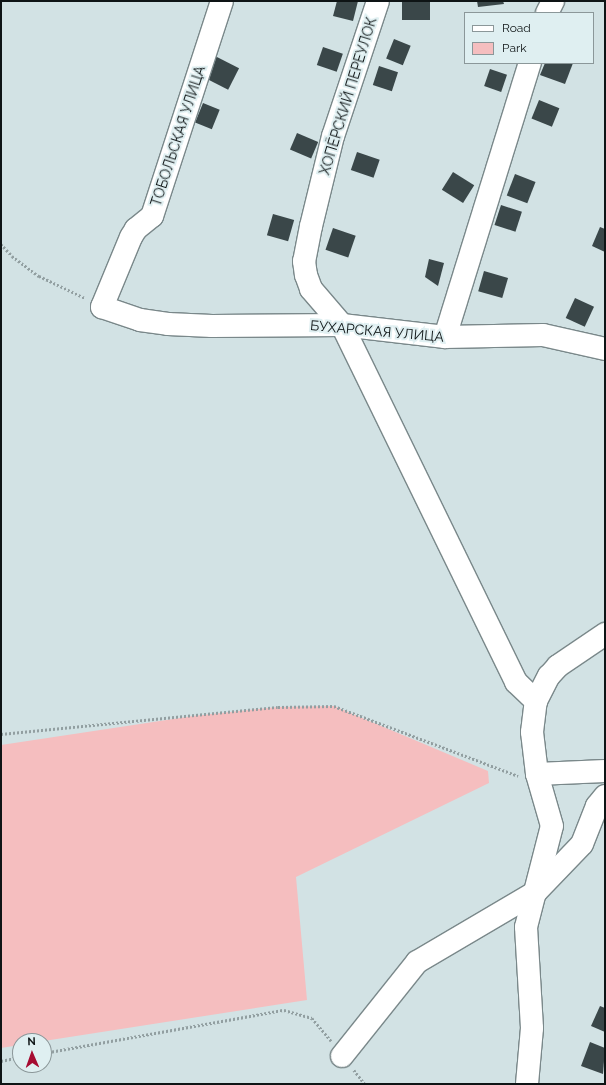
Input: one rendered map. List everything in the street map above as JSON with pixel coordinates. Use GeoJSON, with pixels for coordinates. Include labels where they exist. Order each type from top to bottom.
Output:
{"type":"FeatureCollection","features":[{"type":"Feature","properties":{"kind":"street","name":"ТОБОЛЬСКАЯ УЛИЦА"},"geometry":{"type":"LineString","coordinates":[[102,306],[131,237],[152,216],[222,1]]}},
{"type":"Feature","properties":{"kind":"street","name":"ХОПЁРСКИЙ ПЕРЕУЛОК"},"geometry":{"type":"LineString","coordinates":[[342,325],[311,288],[304,261],[332,136],[378,1]]}},
{"type":"Feature","properties":{"kind":"street"},"geometry":{"type":"LineString","coordinates":[[548,12],[553,1]]}},
{"type":"Feature","properties":{"kind":"street"},"geometry":{"type":"LineString","coordinates":[[445,337],[530,64]]}},
{"type":"Feature","properties":{"kind":"street","name":"БУХАРСКАЯ УЛИЦА"},"geometry":{"type":"LineString","coordinates":[[102,306],[140,320],[168,324],[212,326],[342,325],[445,337],[543,335],[605,350]]}},
{"type":"Feature","properties":{"kind":"street"},"geometry":{"type":"LineString","coordinates":[[342,325],[516,682],[536,701]]}},
{"type":"Feature","properties":{"kind":"street"},"geometry":{"type":"LineString","coordinates":[[527,1084],[532,1028],[526,927],[552,826],[538,774],[532,732],[536,701],[548,676],[558,666],[605,634]]}},
{"type":"Feature","properties":{"kind":"street"},"geometry":{"type":"LineString","coordinates":[[538,774],[605,771]]}},
{"type":"Feature","properties":{"kind":"street"},"geometry":{"type":"LineString","coordinates":[[342,1056],[417,962],[536,892],[582,844],[597,806],[605,796]]}},
{"type":"Feature","properties":{"kind":"path"},"geometry":{"type":"LineString","coordinates":[[1,244],[12,256],[39,276],[102,306]]}},
{"type":"Feature","properties":{"kind":"path"},"geometry":{"type":"LineString","coordinates":[[1,734],[278,707],[334,706],[509,774],[529,777],[538,774]]}},
{"type":"Feature","properties":{"kind":"path"},"geometry":{"type":"LineString","coordinates":[[52,1052],[284,1010],[312,1018],[365,1084]]}},
{"type":"Feature","properties":{"kind":"path"},"geometry":{"type":"LineString","coordinates":[[1,1061],[12,1059]]}},
{"type":"Feature","properties":{"kind":"green space"},"geometry":{"type":"Polygon","coordinates":[[[334,706],[488,771],[489,783],[296,877],[307,1000],[52,1040],[52,1033],[12,1033],[12,1046],[1,1048],[1,745],[193,716],[278,707],[334,706]]]}},
{"type":"Feature","properties":{"kind":"building"},"geometry":{"type":"Polygon","coordinates":[[[337,1],[358,1],[353,21],[333,16],[337,1]]]}},
{"type":"Feature","properties":{"kind":"building"},"geometry":{"type":"Polygon","coordinates":[[[402,1],[430,1],[430,20],[402,20],[402,1]]]}},
{"type":"Feature","properties":{"kind":"building"},"geometry":{"type":"Polygon","coordinates":[[[477,1],[503,1],[504,4],[478,7],[477,1]]]}},
{"type":"Feature","properties":{"kind":"building"},"geometry":{"type":"Polygon","coordinates":[[[394,39],[411,46],[403,65],[386,58],[394,39]]]}},
{"type":"Feature","properties":{"kind":"building"},"geometry":{"type":"Polygon","coordinates":[[[323,47],[343,54],[337,72],[317,65],[323,47]]]}},
{"type":"Feature","properties":{"kind":"building"},"geometry":{"type":"Polygon","coordinates":[[[215,56],[239,68],[228,90],[204,77],[215,56]]]}},
{"type":"Feature","properties":{"kind":"building"},"geometry":{"type":"Polygon","coordinates":[[[545,64],[573,64],[565,84],[540,75],[545,64]]]}},
{"type":"Feature","properties":{"kind":"building"},"geometry":{"type":"Polygon","coordinates":[[[379,66],[398,72],[392,91],[373,85],[379,66]]]}},
{"type":"Feature","properties":{"kind":"building"},"geometry":{"type":"Polygon","coordinates":[[[490,69],[507,75],[501,92],[484,86],[490,69]]]}},
{"type":"Feature","properties":{"kind":"building"},"geometry":{"type":"Polygon","coordinates":[[[539,100],[559,108],[552,127],[532,119],[539,100]]]}},
{"type":"Feature","properties":{"kind":"building"},"geometry":{"type":"Polygon","coordinates":[[[203,103],[220,110],[212,129],[195,122],[203,103]]]}},
{"type":"Feature","properties":{"kind":"building"},"geometry":{"type":"Polygon","coordinates":[[[297,133],[318,142],[311,159],[290,150],[297,133]]]}},
{"type":"Feature","properties":{"kind":"building"},"geometry":{"type":"Polygon","coordinates":[[[357,152],[380,160],[374,178],[351,170],[357,152]]]}},
{"type":"Feature","properties":{"kind":"building"},"geometry":{"type":"Polygon","coordinates":[[[453,172],[474,185],[463,203],[442,190],[453,172]]]}},
{"type":"Feature","properties":{"kind":"building"},"geometry":{"type":"Polygon","coordinates":[[[515,174],[536,182],[527,203],[507,195],[515,174]]]}},
{"type":"Feature","properties":{"kind":"building"},"geometry":{"type":"Polygon","coordinates":[[[501,205],[522,212],[515,232],[495,225],[501,205]]]}},
{"type":"Feature","properties":{"kind":"building"},"geometry":{"type":"Polygon","coordinates":[[[273,214],[294,220],[288,241],[267,235],[273,214]]]}},
{"type":"Feature","properties":{"kind":"building"},"geometry":{"type":"Polygon","coordinates":[[[600,227],[605,229],[605,252],[592,246],[600,227]]]}},
{"type":"Feature","properties":{"kind":"building"},"geometry":{"type":"Polygon","coordinates":[[[333,228],[356,236],[348,258],[326,250],[333,228]]]}},
{"type":"Feature","properties":{"kind":"building"},"geometry":{"type":"Polygon","coordinates":[[[429,259],[444,263],[438,286],[425,277],[429,259]]]}},
{"type":"Feature","properties":{"kind":"building"},"geometry":{"type":"Polygon","coordinates":[[[484,271],[508,278],[502,298],[478,291],[484,271]]]}},
{"type":"Feature","properties":{"kind":"building"},"geometry":{"type":"Polygon","coordinates":[[[575,298],[594,307],[585,327],[566,318],[575,298]]]}},
{"type":"Feature","properties":{"kind":"building"},"geometry":{"type":"Polygon","coordinates":[[[600,1006],[605,1008],[605,1032],[591,1026],[600,1006]]]}},
{"type":"Feature","properties":{"kind":"building"},"geometry":{"type":"Polygon","coordinates":[[[590,1042],[605,1048],[603,1074],[581,1066],[590,1042]]]}}]}
